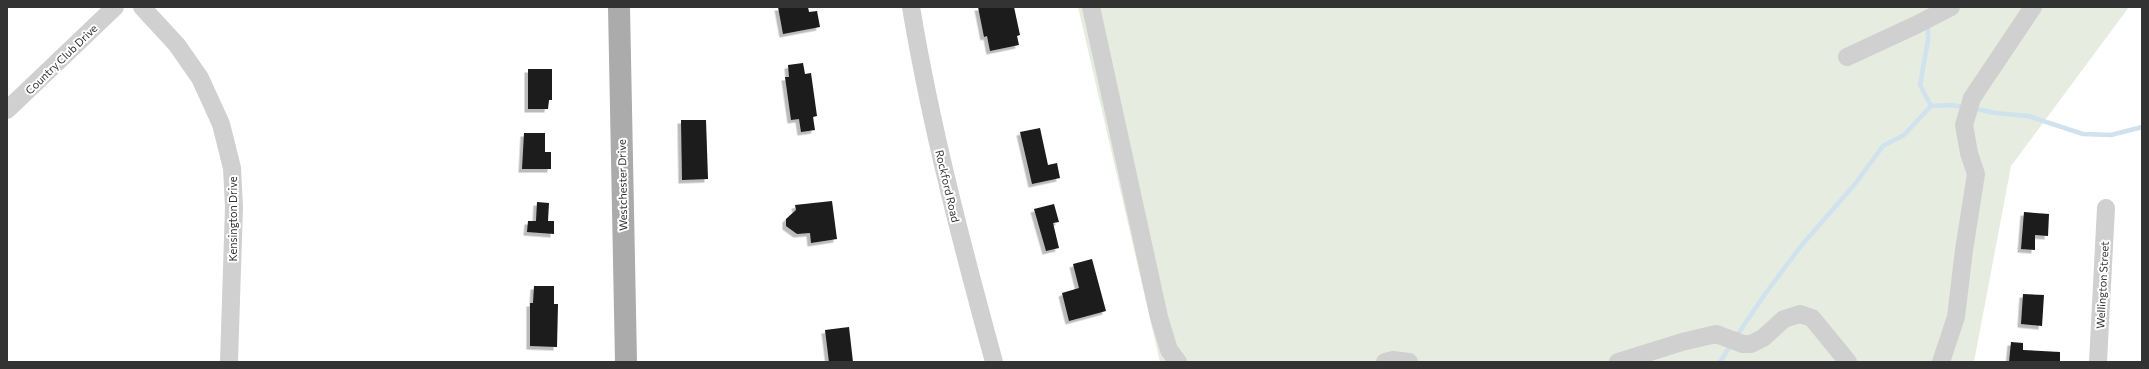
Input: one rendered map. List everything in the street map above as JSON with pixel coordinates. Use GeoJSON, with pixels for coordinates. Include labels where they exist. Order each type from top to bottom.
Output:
{"type":"FeatureCollection","features":[{"type":"Feature","properties":{"kind":"main road","name":"Westchester Drive"},"geometry":{"type":"LineString","coordinates":[[619,7],[626,362]]}},
{"type":"Feature","properties":{"kind":"street","name":"Country Club Drive"},"geometry":{"type":"LineString","coordinates":[[7,110],[115,7]]}},
{"type":"Feature","properties":{"kind":"street","name":"Kensington Drive"},"geometry":{"type":"LineString","coordinates":[[142,7],[177,45],[200,78],[221,124],[232,168],[234,207],[229,362]]}},
{"type":"Feature","properties":{"kind":"street","name":"Rockford Road"},"geometry":{"type":"LineString","coordinates":[[911,7],[921,64],[955,220],[994,362]]}},
{"type":"Feature","properties":{"kind":"street"},"geometry":{"type":"LineString","coordinates":[[1091,7],[1159,317],[1169,350],[1178,362]]}},
{"type":"Feature","properties":{"kind":"street"},"geometry":{"type":"LineString","coordinates":[[1941,362],[1956,317],[1964,250],[1976,174],[1965,132],[1966,118],[1972,98],[2033,7]]}},
{"type":"Feature","properties":{"kind":"street"},"geometry":{"type":"LineString","coordinates":[[1847,57],[1946,10]]}},
{"type":"Feature","properties":{"kind":"street","name":"Wellington Street"},"geometry":{"type":"LineString","coordinates":[[2098,362],[2106,208]]}},
{"type":"Feature","properties":{"kind":"street"},"geometry":{"type":"LineString","coordinates":[[1618,362],[1682,342],[1716,334],[1743,344],[1751,344],[1763,338],[1784,320],[1800,314],[1812,318],[1848,362]]}},
{"type":"Feature","properties":{"kind":"street"},"geometry":{"type":"LineString","coordinates":[[1385,362],[1393,360],[1409,362]]}},
{"type":"Feature","properties":{"kind":"shaded area"},"geometry":{"type":"Polygon","coordinates":[[[1078,7],[2129,7],[2011,166],[1974,362],[1160,362],[1078,7]]]}},
{"type":"Feature","properties":{"kind":"building"},"geometry":{"type":"Polygon","coordinates":[[[778,7],[808,7],[809,12],[817,11],[820,27],[783,34],[778,7]]]}},
{"type":"Feature","properties":{"kind":"building"},"geometry":{"type":"Polygon","coordinates":[[[978,7],[1014,7],[1020,35],[1017,36],[1019,45],[990,51],[987,36],[984,37],[978,7]]]}},
{"type":"Feature","properties":{"kind":"building"},"geometry":{"type":"Polygon","coordinates":[[[803,63],[805,74],[811,73],[817,116],[813,117],[815,130],[801,132],[799,119],[791,120],[785,77],[789,77],[788,65],[803,63]]]}},
{"type":"Feature","properties":{"kind":"building"},"geometry":{"type":"Polygon","coordinates":[[[528,69],[552,69],[552,100],[549,100],[548,109],[528,109],[528,69]]]}},
{"type":"Feature","properties":{"kind":"building"},"geometry":{"type":"Polygon","coordinates":[[[681,120],[706,120],[708,179],[682,180],[681,120]]]}},
{"type":"Feature","properties":{"kind":"building"},"geometry":{"type":"Polygon","coordinates":[[[1040,128],[1048,165],[1057,163],[1060,178],[1032,184],[1020,132],[1040,128]]]}},
{"type":"Feature","properties":{"kind":"building"},"geometry":{"type":"Polygon","coordinates":[[[524,133],[545,133],[545,152],[551,152],[551,169],[522,169],[524,133]]]}},
{"type":"Feature","properties":{"kind":"building"},"geometry":{"type":"Polygon","coordinates":[[[832,201],[837,239],[811,243],[810,233],[797,234],[786,226],[786,219],[796,210],[795,205],[832,201]]]}},
{"type":"Feature","properties":{"kind":"building"},"geometry":{"type":"Polygon","coordinates":[[[537,202],[549,203],[548,221],[554,221],[554,234],[527,232],[528,221],[536,221],[537,202]]]}},
{"type":"Feature","properties":{"kind":"building"},"geometry":{"type":"Polygon","coordinates":[[[1054,204],[1059,222],[1053,223],[1059,248],[1046,251],[1034,209],[1054,204]]]}},
{"type":"Feature","properties":{"kind":"building"},"geometry":{"type":"Polygon","coordinates":[[[2024,212],[2049,214],[2048,236],[2035,235],[2035,250],[2021,249],[2024,212]]]}},
{"type":"Feature","properties":{"kind":"building"},"geometry":{"type":"Polygon","coordinates":[[[1092,259],[1106,311],[1069,321],[1062,293],[1079,288],[1073,264],[1092,259]]]}},
{"type":"Feature","properties":{"kind":"building"},"geometry":{"type":"Polygon","coordinates":[[[534,286],[554,286],[554,304],[558,304],[557,347],[530,346],[530,303],[533,303],[534,286]]]}},
{"type":"Feature","properties":{"kind":"building"},"geometry":{"type":"Polygon","coordinates":[[[2023,294],[2044,295],[2042,326],[2021,324],[2023,294]]]}},
{"type":"Feature","properties":{"kind":"building"},"geometry":{"type":"Polygon","coordinates":[[[849,327],[853,362],[829,362],[825,330],[849,327]]]}},
{"type":"Feature","properties":{"kind":"building"},"geometry":{"type":"Polygon","coordinates":[[[2011,342],[2023,343],[2023,350],[2060,352],[2060,362],[2009,362],[2011,342]]]}},
{"type":"Feature","properties":{"kind":"waterway"},"geometry":{"type":"LineString","coordinates":[[1928,24],[1928,40],[1920,85],[1931,106]]}},
{"type":"Feature","properties":{"kind":"waterway"},"geometry":{"type":"LineString","coordinates":[[1736,337],[1765,294],[1801,246],[1855,184],[1883,146],[1904,135],[1931,106],[1950,105],[1965,107]]}},
{"type":"Feature","properties":{"kind":"waterway"},"geometry":{"type":"LineString","coordinates":[[1972,108],[1995,113],[2028,116],[2083,134],[2111,135],[2142,127]]}},
{"type":"Feature","properties":{"kind":"waterway"},"geometry":{"type":"LineString","coordinates":[[1720,362],[1732,343]]}}]}
